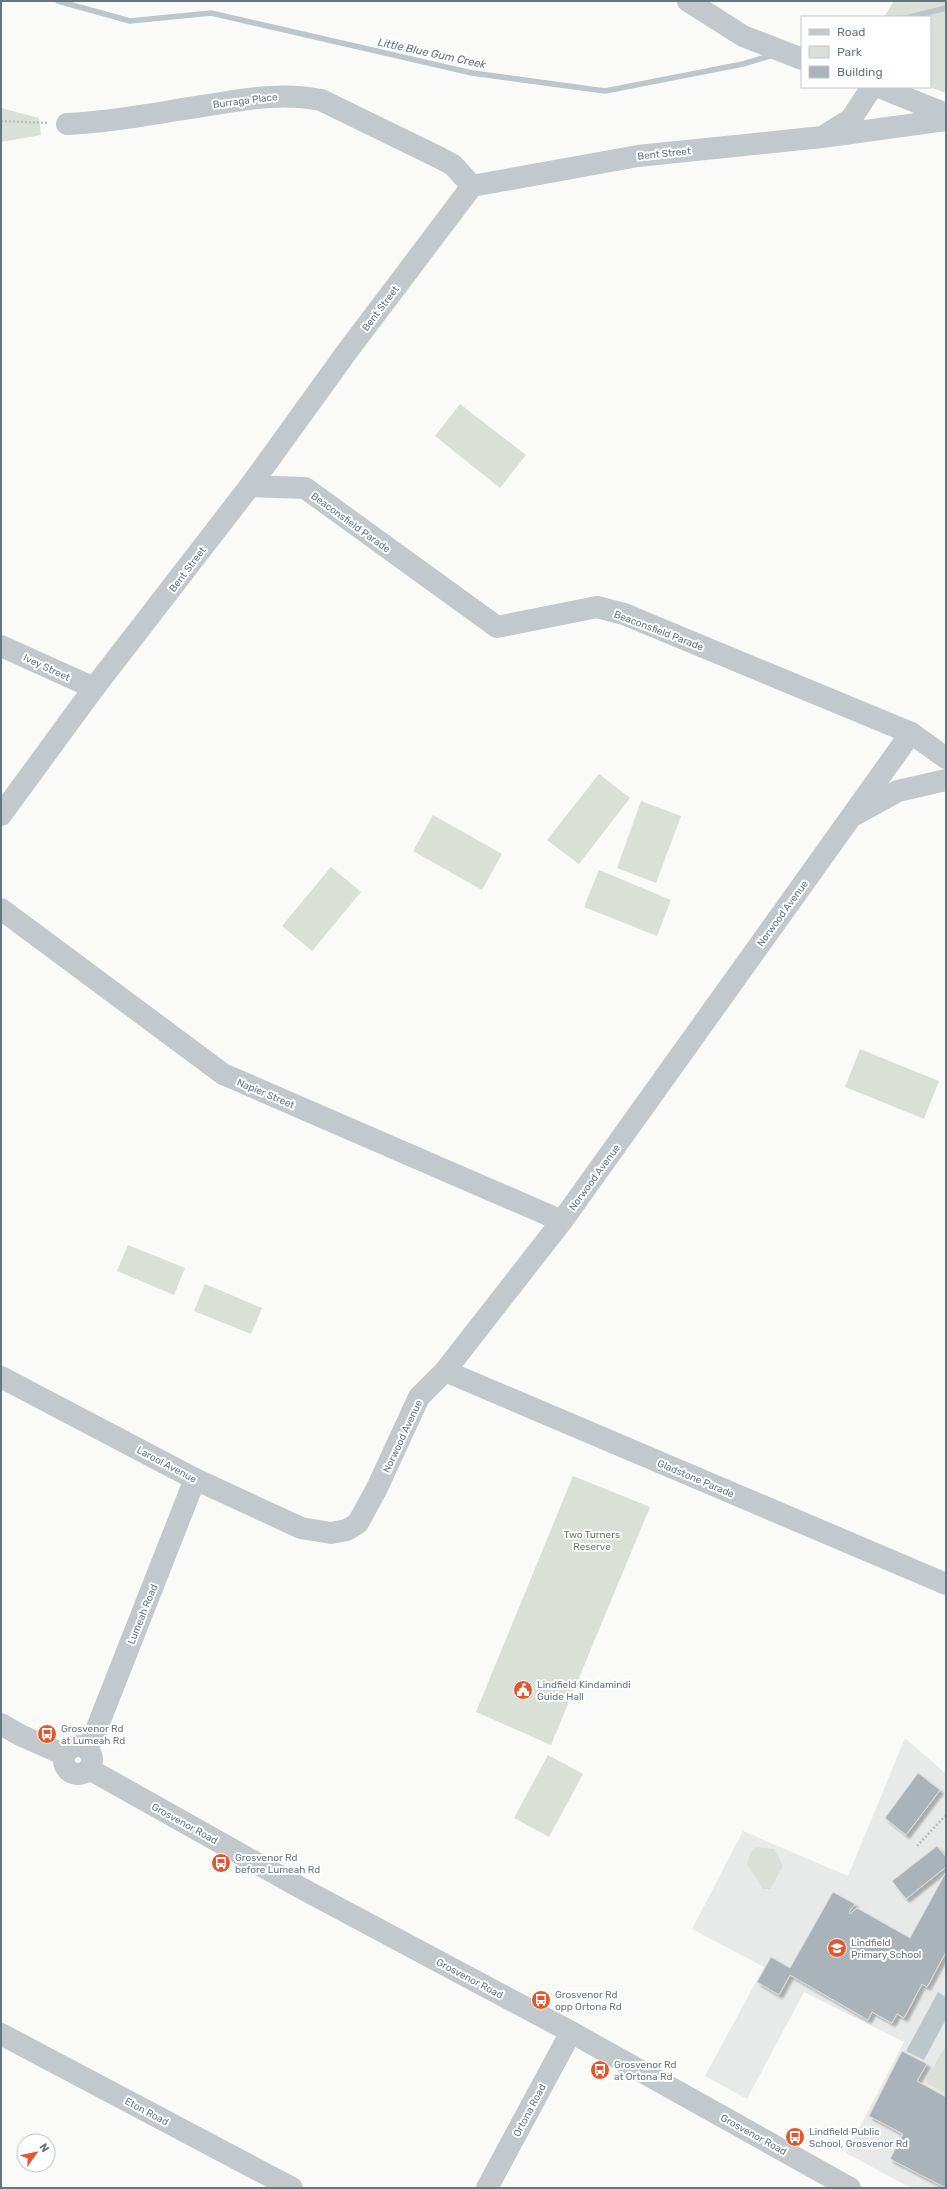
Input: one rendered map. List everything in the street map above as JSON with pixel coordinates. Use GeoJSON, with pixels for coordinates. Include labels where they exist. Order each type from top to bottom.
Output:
{"type":"FeatureCollection","features":[{"type":"Feature","properties":{"kind":"street"},"geometry":{"type":"LineString","coordinates":[[688,1],[743,36],[801,59]]}},
{"type":"Feature","properties":{"kind":"street"},"geometry":{"type":"LineString","coordinates":[[822,137],[851,119],[871,88]]}},
{"type":"Feature","properties":{"kind":"street"},"geometry":{"type":"LineString","coordinates":[[881,88],[946,114]]}},
{"type":"Feature","properties":{"kind":"street","name":"Burraga Place"},"geometry":{"type":"LineString","coordinates":[[67,124],[96,122],[263,96],[304,97],[321,100],[440,158],[453,165],[472,186]]}},
{"type":"Feature","properties":{"kind":"street","name":"Bent Street"},"geometry":{"type":"LineString","coordinates":[[1,815],[94,688],[250,486],[346,353],[472,186],[638,156],[822,137],[946,120]]}},
{"type":"Feature","properties":{"kind":"street","name":"Beaconsfield Parade"},"geometry":{"type":"LineString","coordinates":[[250,486],[305,488],[497,627],[596,608],[624,614],[911,733],[946,758]]}},
{"type":"Feature","properties":{"kind":"street","name":"Ivey Street"},"geometry":{"type":"LineString","coordinates":[[1,646],[94,688]]}},
{"type":"Feature","properties":{"kind":"street","name":"Norwood Avenue"},"geometry":{"type":"LineString","coordinates":[[340,1532],[358,1523],[365,1512],[419,1397],[445,1371],[562,1221],[911,733]]}},
{"type":"Feature","properties":{"kind":"street","name":"Norwood Avenue"},"geometry":{"type":"LineString","coordinates":[[851,817],[898,791],[946,780]]}},
{"type":"Feature","properties":{"kind":"street","name":"Napier Street"},"geometry":{"type":"LineString","coordinates":[[1,909],[223,1074],[562,1221]]}},
{"type":"Feature","properties":{"kind":"street","name":"Gladstone Parade"},"geometry":{"type":"LineString","coordinates":[[445,1371],[946,1584]]}},
{"type":"Feature","properties":{"kind":"street","name":"Larool Avenue"},"geometry":{"type":"LineString","coordinates":[[1,1377],[195,1480],[301,1528],[324,1532],[340,1532]]}},
{"type":"Feature","properties":{"kind":"street","name":"Lumeah Road"},"geometry":{"type":"LineString","coordinates":[[86,1748],[93,1738],[195,1480]]}},
{"type":"Feature","properties":{"kind":"street"},"geometry":{"type":"LineString","coordinates":[[1,1724],[20,1735],[65,1755]]}},
{"type":"Feature","properties":{"kind":"street"},"geometry":{"type":"LineString","coordinates":[[81,1746],[89,1751],[93,1760],[89,1770],[82,1774],[73,1774],[64,1764],[65,1755],[71,1748],[81,1746]]}},
{"type":"Feature","properties":{"kind":"street","name":"Grosvenor Road"},"geometry":{"type":"LineString","coordinates":[[89,1770],[301,1888],[571,2032],[850,2188]]}},
{"type":"Feature","properties":{"kind":"street","name":"Ortona Road"},"geometry":{"type":"LineString","coordinates":[[487,2188],[571,2032]]}},
{"type":"Feature","properties":{"kind":"street","name":"Eton Road"},"geometry":{"type":"LineString","coordinates":[[1,2034],[292,2188]]}},
{"type":"Feature","properties":{"kind":"path"},"geometry":{"type":"LineString","coordinates":[[1,121],[67,124]]}},
{"type":"Feature","properties":{"kind":"path"},"geometry":{"type":"LineString","coordinates":[[917,1846],[946,1814]]}},
{"type":"Feature","properties":{"kind":"shaded area","name":"Lindfield Primary School"},"geometry":{"type":"Polygon","coordinates":[[[905,1738],[946,1774],[946,2188],[911,2188],[846,2153],[904,2042],[804,1992],[747,2099],[705,2076],[764,1967],[692,1929],[743,1831],[848,1876],[905,1738]]]}},
{"type":"Feature","properties":{"kind":"shaded area"},"geometry":{"type":"Polygon","coordinates":[[[938,1992],[946,1997],[946,2019],[924,2060],[906,2051],[938,1992]]]}},
{"type":"Feature","properties":{"kind":"green space"},"geometry":{"type":"Polygon","coordinates":[[[894,1],[946,1],[946,93],[931,87],[931,16],[885,16],[894,1]]]}},
{"type":"Feature","properties":{"kind":"green space"},"geometry":{"type":"Polygon","coordinates":[[[1,108],[39,118],[41,135],[1,142],[1,108]]]}},
{"type":"Feature","properties":{"kind":"green space"},"geometry":{"type":"Polygon","coordinates":[[[460,404],[526,455],[500,488],[435,436],[460,404]]]}},
{"type":"Feature","properties":{"kind":"green space"},"geometry":{"type":"Polygon","coordinates":[[[599,774],[630,798],[579,864],[547,840],[599,774]]]}},
{"type":"Feature","properties":{"kind":"green space"},"geometry":{"type":"Polygon","coordinates":[[[641,801],[681,816],[656,883],[617,868],[641,801]]]}},
{"type":"Feature","properties":{"kind":"green space"},"geometry":{"type":"Polygon","coordinates":[[[433,815],[502,854],[482,890],[413,851],[433,815]]]}},
{"type":"Feature","properties":{"kind":"green space"},"geometry":{"type":"Polygon","coordinates":[[[331,867],[361,892],[312,951],[282,926],[331,867]]]}},
{"type":"Feature","properties":{"kind":"green space"},"geometry":{"type":"Polygon","coordinates":[[[599,870],[671,900],[657,936],[584,907],[599,870]]]}},
{"type":"Feature","properties":{"kind":"green space"},"geometry":{"type":"Polygon","coordinates":[[[860,1049],[939,1081],[924,1119],[845,1087],[860,1049]]]}},
{"type":"Feature","properties":{"kind":"green space"},"geometry":{"type":"Polygon","coordinates":[[[128,1245],[185,1268],[174,1295],[117,1271],[128,1245]]]}},
{"type":"Feature","properties":{"kind":"green space"},"geometry":{"type":"Polygon","coordinates":[[[205,1284],[262,1308],[251,1334],[194,1311],[205,1284]]]}},
{"type":"Feature","properties":{"kind":"green space","name":"Two Turners Reserve"},"geometry":{"type":"Polygon","coordinates":[[[573,1476],[650,1507],[551,1745],[476,1712],[573,1476]]]}},
{"type":"Feature","properties":{"kind":"green space"},"geometry":{"type":"Polygon","coordinates":[[[548,1755],[583,1774],[549,1837],[514,1818],[548,1755]]]}},
{"type":"Feature","properties":{"kind":"green space"},"geometry":{"type":"Polygon","coordinates":[[[756,1847],[774,1849],[783,1866],[770,1889],[763,1889],[747,1864],[751,1852],[756,1847]]]}},
{"type":"Feature","properties":{"kind":"green space"},"geometry":{"type":"Polygon","coordinates":[[[946,2045],[946,2094],[925,2082],[946,2045]]]}},
{"type":"Feature","properties":{"kind":"building"},"geometry":{"type":"Polygon","coordinates":[[[918,1773],[940,1790],[906,1835],[885,1818],[918,1773]]]}},
{"type":"Feature","properties":{"kind":"building"},"geometry":{"type":"Polygon","coordinates":[[[937,1846],[946,1857],[946,1867],[906,1899],[892,1881],[937,1846]]]}},
{"type":"Feature","properties":{"kind":"building"},"geometry":{"type":"Polygon","coordinates":[[[946,1872],[946,1952],[927,1987],[922,1984],[904,2018],[897,2014],[892,2023],[872,2012],[868,2020],[790,1975],[779,1995],[757,1982],[771,1957],[790,1968],[833,1892],[855,1904],[849,1912],[850,1914],[857,1908],[910,1938],[946,1872]]]}},
{"type":"Feature","properties":{"kind":"building"},"geometry":{"type":"Polygon","coordinates":[[[902,2051],[927,2064],[917,2081],[946,2097],[946,2188],[890,2159],[903,2134],[869,2116],[902,2051]]]}},
{"type":"Feature","properties":{"kind":"waterway","name":"Little Blue Gum Creek"},"geometry":{"type":"LineString","coordinates":[[58,1],[130,21],[211,13],[472,73],[605,91],[743,64],[773,55]]}},
{"type":"Feature","properties":{"kind":"waterway","name":"Little Blue Gum Creek"},"geometry":{"type":"LineString","coordinates":[[914,16],[946,8]]}},
{"type":"Feature","properties":{"kind":"place","name":"Lindfield Kindamindi Guide Hall"},"geometry":{"type":"Point","coordinates":[523,1690]}},
{"type":"Feature","properties":{"kind":"place","name":"Grosvenor Rd at Lumeah Rd"},"geometry":{"type":"Point","coordinates":[47,1734]}},
{"type":"Feature","properties":{"kind":"place","name":"Grosvenor Rd before Lumeah Rd"},"geometry":{"type":"Point","coordinates":[221,1863]}},
{"type":"Feature","properties":{"kind":"place","name":"Lindfield Primary School"},"geometry":{"type":"Point","coordinates":[837,1948]}},
{"type":"Feature","properties":{"kind":"place","name":"Grosvenor Rd opp Ortona Rd"},"geometry":{"type":"Point","coordinates":[541,2000]}},
{"type":"Feature","properties":{"kind":"place","name":"Grosvenor Rd at Ortona Rd"},"geometry":{"type":"Point","coordinates":[600,2070]}},
{"type":"Feature","properties":{"kind":"place","name":"Lindfield Public School, Grosvenor Rd"},"geometry":{"type":"Point","coordinates":[795,2137]}}]}
